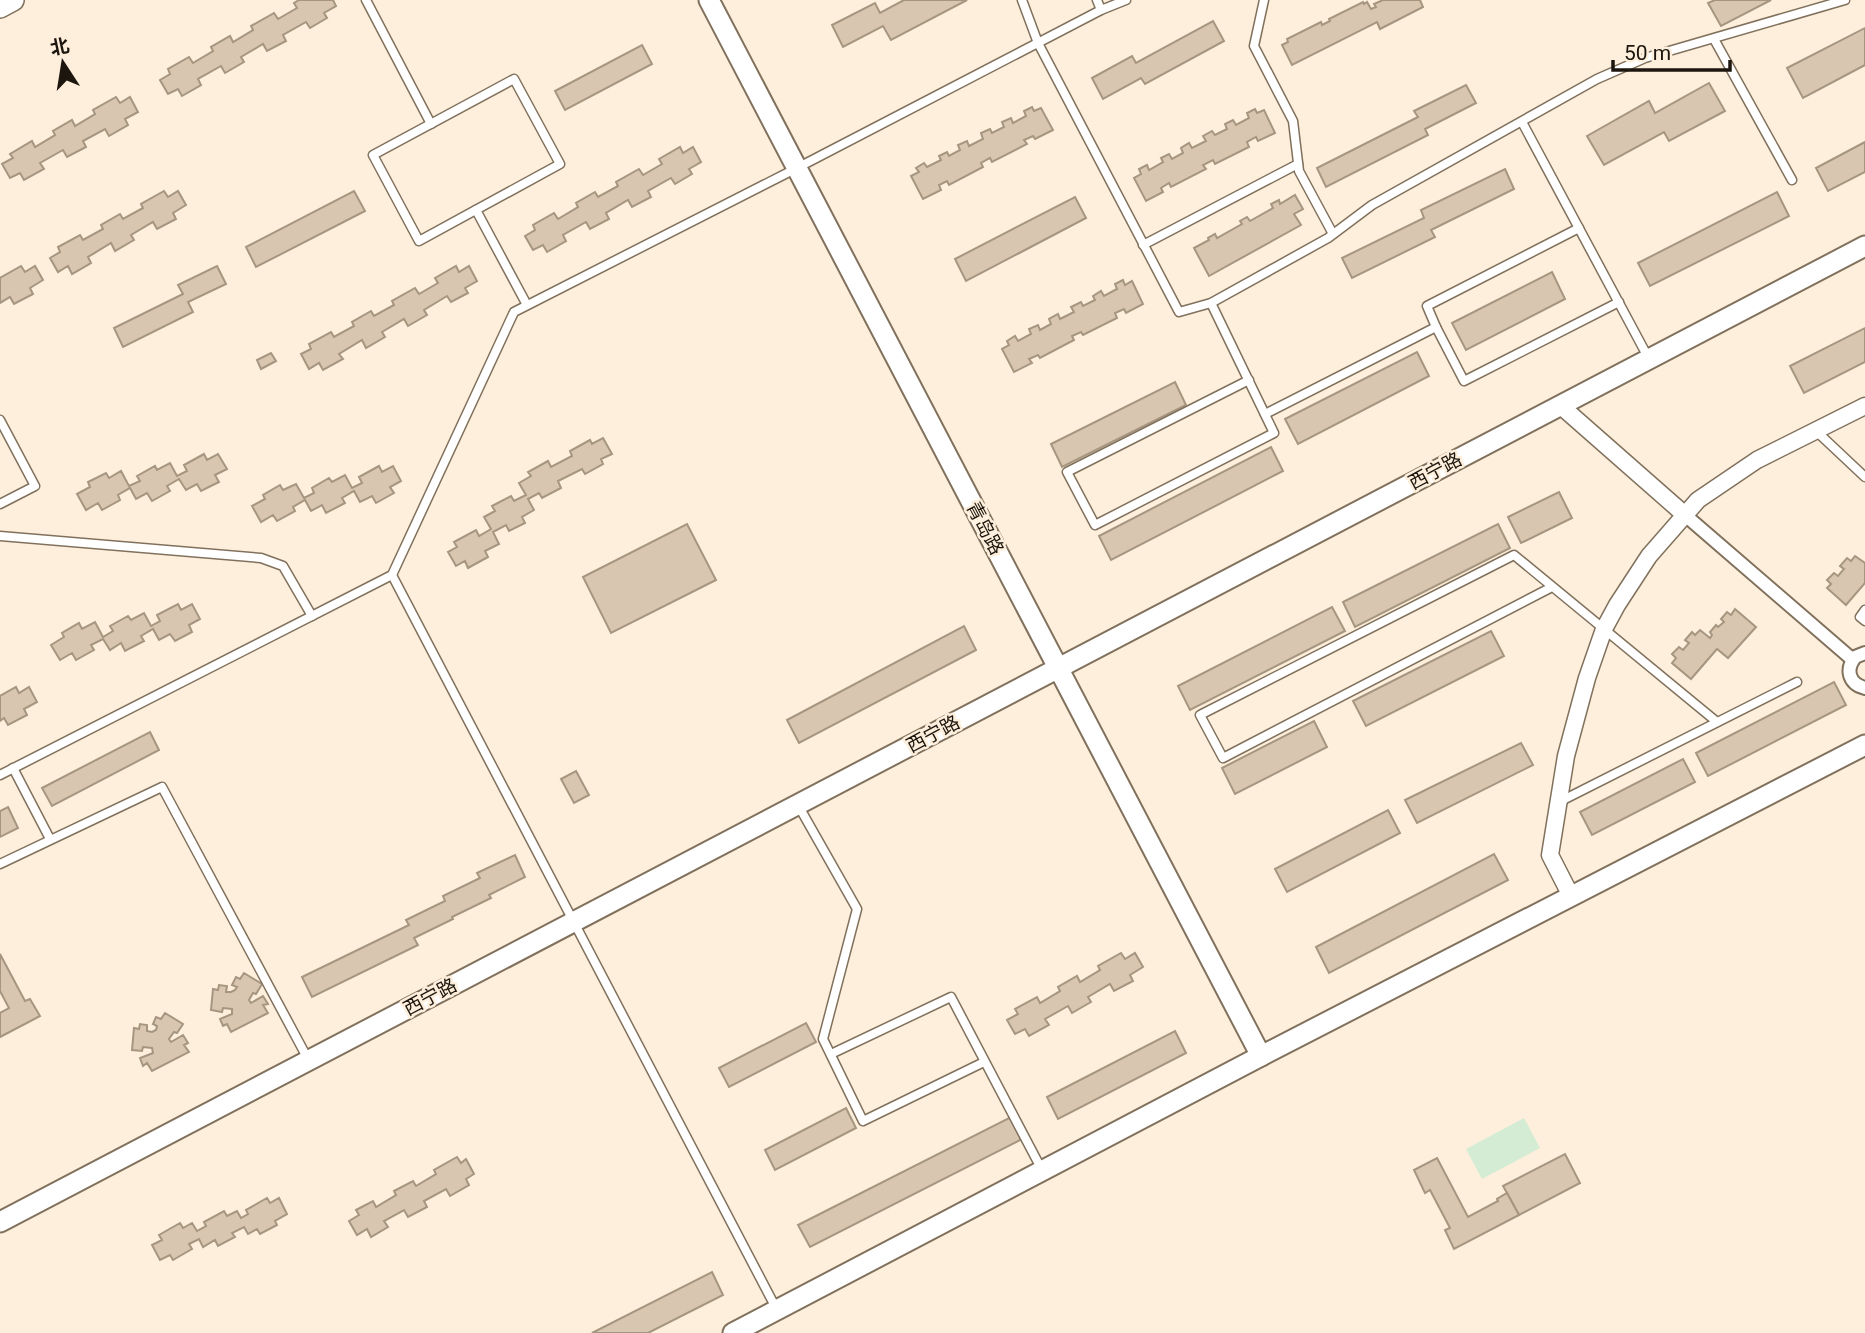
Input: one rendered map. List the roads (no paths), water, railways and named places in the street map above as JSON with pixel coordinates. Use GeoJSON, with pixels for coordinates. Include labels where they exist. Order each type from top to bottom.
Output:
{"type":"FeatureCollection","features":[{"type":"Feature","properties":{"kind":"main road"},"geometry":{"type":"LineString","coordinates":[[0,7],[13,0]]}},
{"type":"Feature","properties":{"kind":"street","name":"青岛路"},"geometry":{"type":"LineString","coordinates":[[709,0],[1261,1056]]}},
{"type":"Feature","properties":{"kind":"street","name":"西宁路"},"geometry":{"type":"LineString","coordinates":[[0,1222],[1865,246]]}},
{"type":"Feature","properties":{"kind":"street"},"geometry":{"type":"LineString","coordinates":[[1561,406],[1853,660]]}},
{"type":"Feature","properties":{"kind":"street"},"geometry":{"type":"LineString","coordinates":[[1571,896],[1550,856],[1566,756],[1587,678],[1604,629],[1617,606],[1649,556],[1698,500],[1757,460],[1865,406]]}},
{"type":"Feature","properties":{"kind":"street"},"geometry":{"type":"LineString","coordinates":[[1865,653],[1853,660],[1849,669],[1850,676],[1858,687],[1865,688]]}},
{"type":"Feature","properties":{"kind":"street"},"geometry":{"type":"LineString","coordinates":[[733,1333],[1261,1056],[1865,745]]}},
{"type":"Feature","properties":{"kind":"lane"},"geometry":{"type":"LineString","coordinates":[[366,0],[431,124]]}},
{"type":"Feature","properties":{"kind":"lane"},"geometry":{"type":"LineString","coordinates":[[1022,0],[1038,43],[1179,312],[1211,303],[1333,234],[1372,205],[1597,79],[1645,58],[1845,0]]}},
{"type":"Feature","properties":{"kind":"lane"},"geometry":{"type":"LineString","coordinates":[[1097,0],[1101,10]]}},
{"type":"Feature","properties":{"kind":"lane"},"geometry":{"type":"LineString","coordinates":[[0,775],[393,575],[514,312],[1101,10],[1126,0]]}},
{"type":"Feature","properties":{"kind":"lane"},"geometry":{"type":"LineString","coordinates":[[1264,0],[1254,46],[1293,121],[1298,171],[1333,234]]}},
{"type":"Feature","properties":{"kind":"lane"},"geometry":{"type":"LineString","coordinates":[[1714,39],[1792,180]]}},
{"type":"Feature","properties":{"kind":"lane"},"geometry":{"type":"LineString","coordinates":[[514,79],[560,164],[476,210],[419,241],[373,155],[514,79]]}},
{"type":"Feature","properties":{"kind":"lane"},"geometry":{"type":"LineString","coordinates":[[1521,122],[1649,359]]}},
{"type":"Feature","properties":{"kind":"lane"},"geometry":{"type":"LineString","coordinates":[[1143,245],[1298,164]]}},
{"type":"Feature","properties":{"kind":"lane"},"geometry":{"type":"LineString","coordinates":[[476,210],[527,305]]}},
{"type":"Feature","properties":{"kind":"lane"},"geometry":{"type":"LineString","coordinates":[[1579,228],[1427,306],[1464,381],[1619,302]]}},
{"type":"Feature","properties":{"kind":"lane"},"geometry":{"type":"LineString","coordinates":[[1211,303],[1249,380],[1274,433],[1095,524],[1067,472],[1249,380]]}},
{"type":"Feature","properties":{"kind":"lane"},"geometry":{"type":"LineString","coordinates":[[1265,414],[1436,327]]}},
{"type":"Feature","properties":{"kind":"lane"},"geometry":{"type":"LineString","coordinates":[[0,420],[35,486],[0,504]]}},
{"type":"Feature","properties":{"kind":"lane"},"geometry":{"type":"LineString","coordinates":[[1815,429],[1865,477]]}},
{"type":"Feature","properties":{"kind":"lane"},"geometry":{"type":"LineString","coordinates":[[0,536],[261,558],[283,566],[312,616]]}},
{"type":"Feature","properties":{"kind":"lane"},"geometry":{"type":"LineString","coordinates":[[1552,587],[1223,758],[1200,715],[1514,555],[1717,722]]}},
{"type":"Feature","properties":{"kind":"lane"},"geometry":{"type":"LineString","coordinates":[[393,575],[777,1310]]}},
{"type":"Feature","properties":{"kind":"lane"},"geometry":{"type":"LineString","coordinates":[[1865,610],[1860,617],[1865,621]]}},
{"type":"Feature","properties":{"kind":"lane"},"geometry":{"type":"LineString","coordinates":[[1559,802],[1797,682]]}},
{"type":"Feature","properties":{"kind":"lane"},"geometry":{"type":"LineString","coordinates":[[13,768],[50,839]]}},
{"type":"Feature","properties":{"kind":"lane"},"geometry":{"type":"LineString","coordinates":[[0,864],[162,788],[309,1060]]}},
{"type":"Feature","properties":{"kind":"lane"},"geometry":{"type":"LineString","coordinates":[[798,805],[857,909],[823,1039],[863,1121],[984,1062]]}},
{"type":"Feature","properties":{"kind":"lane"},"geometry":{"type":"LineString","coordinates":[[831,1054],[951,997],[1042,1171]]}}]}
